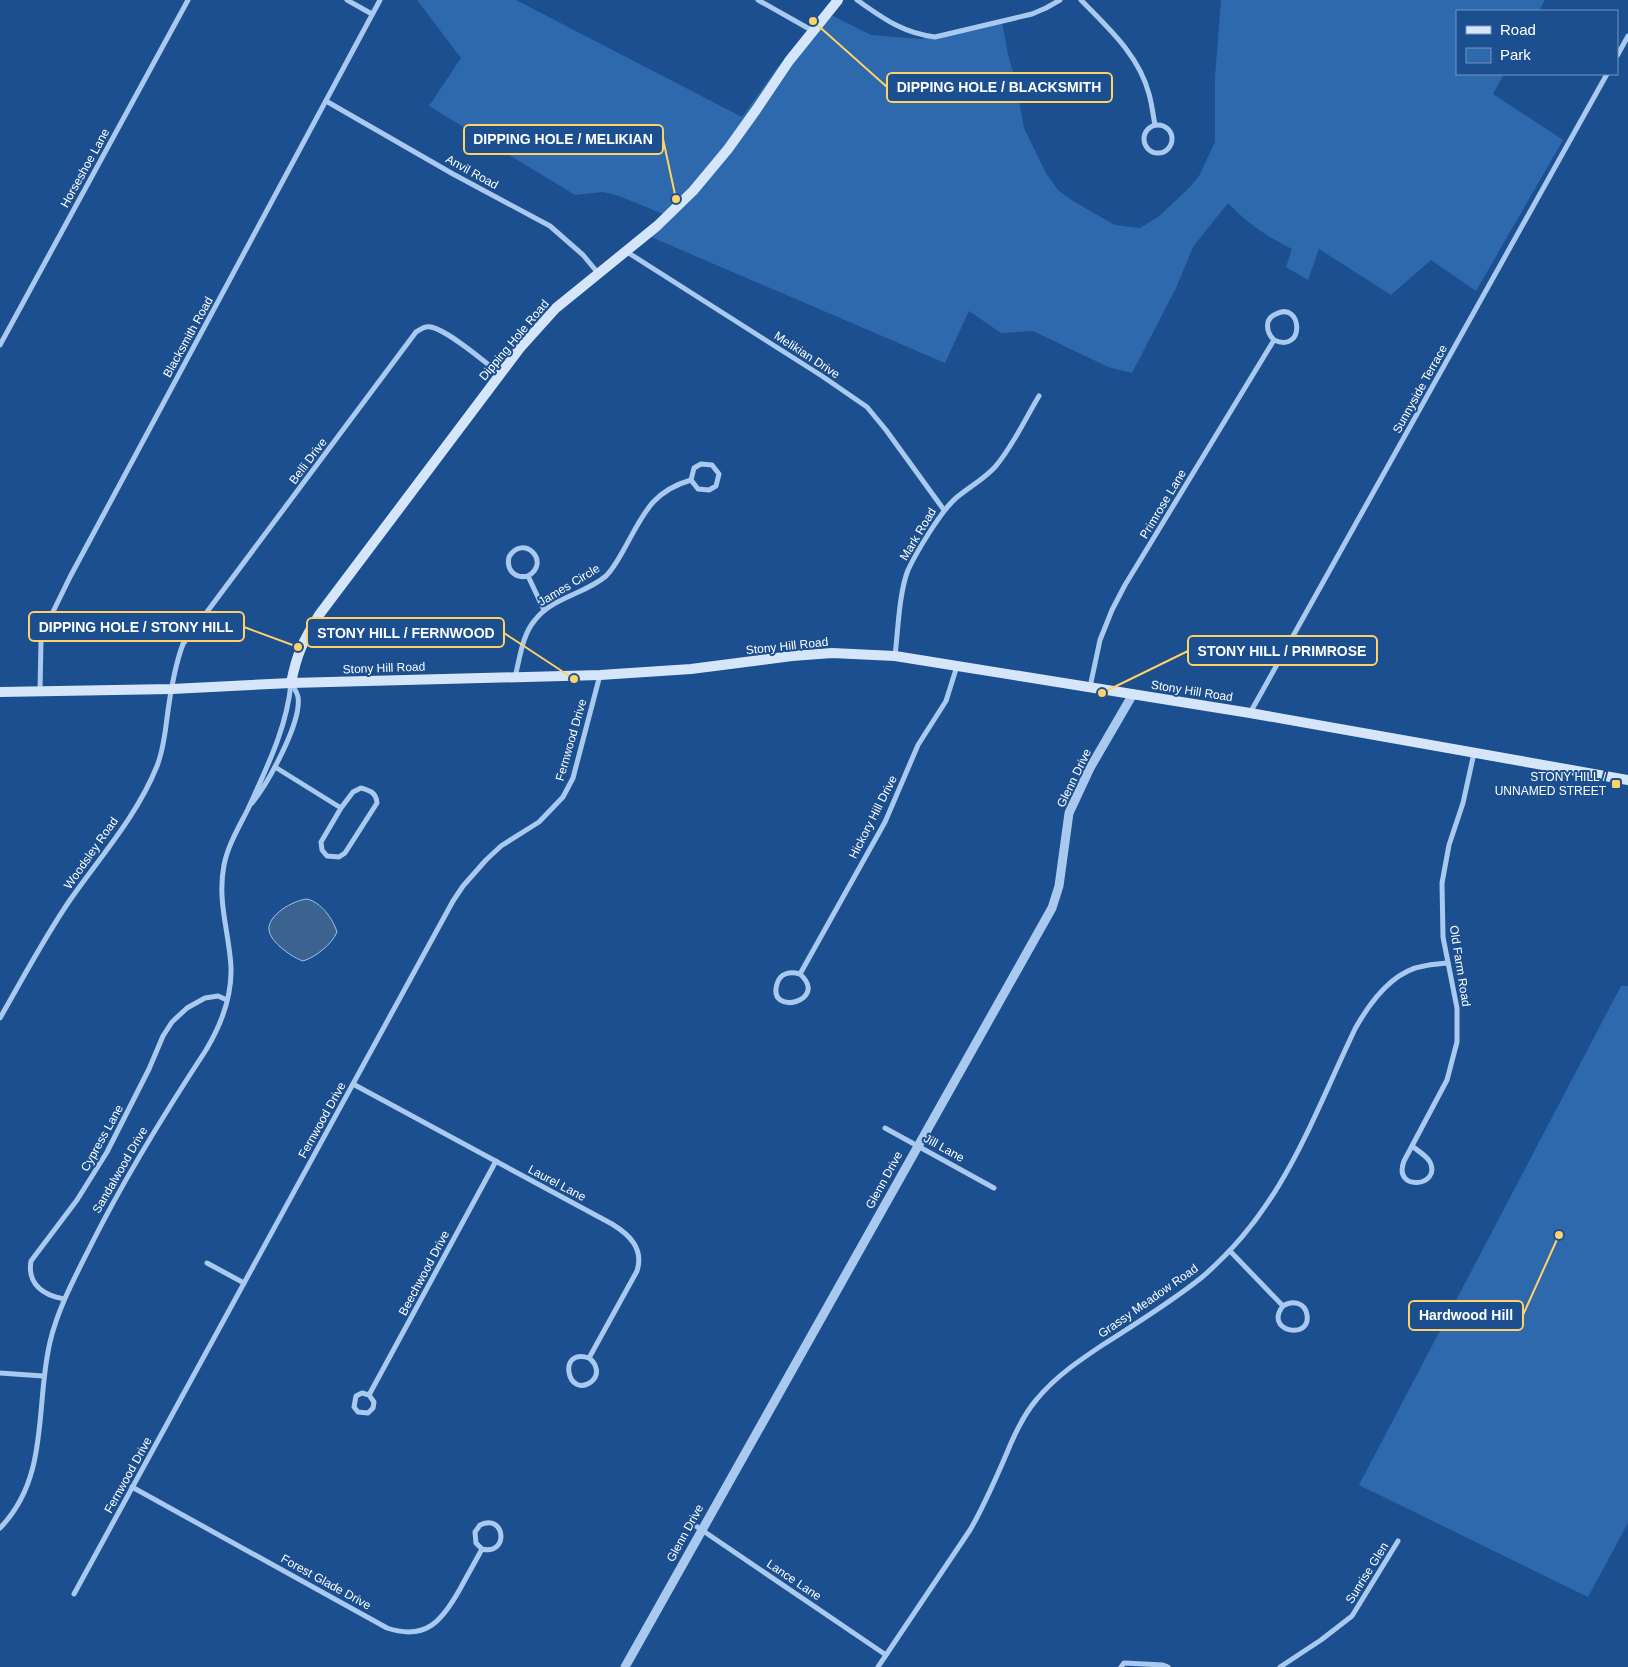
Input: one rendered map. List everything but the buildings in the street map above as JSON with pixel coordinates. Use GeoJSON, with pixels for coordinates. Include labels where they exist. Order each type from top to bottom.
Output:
{"type":"FeatureCollection","features":[{"type":"Feature","properties":{"kind":"main road","name":"Dipping Hole Road"},"geometry":{"type":"LineString","coordinates":[[291,683],[296,659],[302,643],[319,615],[520,348],[556,308],[664,220],[712,170],[789,61],[838,0]]}},
{"type":"Feature","properties":{"kind":"main road","name":"Stony Hill Road"},"geometry":{"type":"LineString","coordinates":[[0,692],[172,689],[291,683],[600,675],[691,668],[832,653],[895,656],[1250,713],[1628,780]]}},
{"type":"Feature","properties":{"kind":"street","name":"Horseshoe Lane"},"geometry":{"type":"LineString","coordinates":[[0,345],[188,0]]}},
{"type":"Feature","properties":{"kind":"street"},"geometry":{"type":"LineString","coordinates":[[347,0],[372,14]]}},
{"type":"Feature","properties":{"kind":"street","name":"Blacksmith Road"},"geometry":{"type":"LineString","coordinates":[[40,691],[41,641],[62,593],[150,425],[380,0]]}},
{"type":"Feature","properties":{"kind":"street"},"geometry":{"type":"LineString","coordinates":[[758,0],[813,31]]}},
{"type":"Feature","properties":{"kind":"street"},"geometry":{"type":"LineString","coordinates":[[857,0],[903,30],[918,35],[935,37],[1032,14],[1060,0]]}},
{"type":"Feature","properties":{"kind":"street"},"geometry":{"type":"LineString","coordinates":[[1081,0],[1124,45],[1136,64],[1149,93],[1155,125]]}},
{"type":"Feature","properties":{"kind":"street"},"geometry":{"type":"LineString","coordinates":[[1618,54],[1628,36]]}},
{"type":"Feature","properties":{"kind":"street","name":"Sunnyside Terrace"},"geometry":{"type":"LineString","coordinates":[[1250,713],[1606,75]]}},
{"type":"Feature","properties":{"kind":"street","name":"Anvil Road"},"geometry":{"type":"LineString","coordinates":[[326,101],[453,174],[550,226],[583,255],[598,273]]}},
{"type":"Feature","properties":{"kind":"street"},"geometry":{"type":"LineString","coordinates":[[1155,125],[1166,127],[1172,136],[1170,148],[1160,154],[1149,151],[1144,141],[1146,132],[1155,125]]}},
{"type":"Feature","properties":{"kind":"street","name":"Melikian Drive"},"geometry":{"type":"LineString","coordinates":[[627,252],[822,376],[866,407],[886,430],[944,510]]}},
{"type":"Feature","properties":{"kind":"street"},"geometry":{"type":"LineString","coordinates":[[1279,312],[1289,313],[1296,320],[1296,335],[1288,341],[1274,340],[1268,332],[1268,322],[1274,314],[1279,312]]}},
{"type":"Feature","properties":{"kind":"street","name":"Belli Drive"},"geometry":{"type":"LineString","coordinates":[[172,689],[183,644],[416,332],[423,327],[430,327],[442,332],[469,349],[500,374]]}},
{"type":"Feature","properties":{"kind":"street","name":"Primrose Lane"},"geometry":{"type":"LineString","coordinates":[[1090,687],[1100,640],[1125,585],[1274,340]]}},
{"type":"Feature","properties":{"kind":"street","name":"Mark Road"},"geometry":{"type":"LineString","coordinates":[[895,656],[903,590],[908,570],[944,510],[996,466],[1038,396]]}},
{"type":"Feature","properties":{"kind":"street","name":"James Circle"},"geometry":{"type":"LineString","coordinates":[[700,464],[712,465],[719,474],[716,486],[705,491],[695,486],[691,480],[694,468],[700,464]]}},
{"type":"Feature","properties":{"kind":"street","name":"James Circle"},"geometry":{"type":"LineString","coordinates":[[515,677],[526,635],[534,620],[544,610],[595,584],[608,575],[651,503],[668,489],[691,480]]}},
{"type":"Feature","properties":{"kind":"street"},"geometry":{"type":"LineString","coordinates":[[516,549],[528,549],[533,552],[536,558],[536,567],[528,576],[518,576],[512,573],[509,567],[509,557],[516,549]]}},
{"type":"Feature","properties":{"kind":"street"},"geometry":{"type":"LineString","coordinates":[[528,576],[544,610]]}},
{"type":"Feature","properties":{"kind":"street","name":"Hickory Hill Drive"},"geometry":{"type":"LineString","coordinates":[[800,974],[885,822],[918,745],[946,701],[957,666]]}},
{"type":"Feature","properties":{"kind":"street","name":"Fernwood Drive"},"geometry":{"type":"LineString","coordinates":[[74,1594],[437,929],[463,886],[501,846],[539,822],[563,797],[573,778],[600,675]]}},
{"type":"Feature","properties":{"kind":"street"},"geometry":{"type":"LineString","coordinates":[[247,810],[264,787],[286,743],[297,710],[298,697],[291,683]]}},
{"type":"Feature","properties":{"kind":"street"},"geometry":{"type":"LineString","coordinates":[[247,810],[287,712],[291,683]]}},
{"type":"Feature","properties":{"kind":"street","name":"Woodsley Road"},"geometry":{"type":"LineString","coordinates":[[0,1018],[54,924],[112,843],[145,790],[157,767],[164,746],[172,689]]}},
{"type":"Feature","properties":{"kind":"street","name":"Glenn Drive"},"geometry":{"type":"LineString","coordinates":[[625,1667],[1052,908],[1059,886],[1069,813],[1090,768],[1133,694]]}},
{"type":"Feature","properties":{"kind":"street","name":"Old Farm Road"},"geometry":{"type":"LineString","coordinates":[[1412,1146],[1426,1157],[1431,1165],[1431,1175],[1420,1183],[1410,1182],[1406,1179],[1402,1170],[1404,1161],[1444,1085],[1454,1055],[1458,1019],[1444,937],[1442,883],[1449,845],[1463,803],[1474,753]]}},
{"type":"Feature","properties":{"kind":"street"},"geometry":{"type":"LineString","coordinates":[[275,768],[341,808]]}},
{"type":"Feature","properties":{"kind":"street"},"geometry":{"type":"LineString","coordinates":[[361,788],[371,791],[376,796],[377,803],[346,853],[339,857],[327,856],[322,850],[321,842],[341,808],[353,792],[361,788]]}},
{"type":"Feature","properties":{"kind":"street","name":"Sandalwood Drive"},"geometry":{"type":"LineString","coordinates":[[0,1528],[18,1504],[28,1484],[36,1460],[40,1434],[43,1376],[50,1341],[64,1299],[130,1169],[216,1032],[227,1000],[231,981],[229,954],[222,913],[221,888],[228,850],[247,810]]}},
{"type":"Feature","properties":{"kind":"street","name":"Grassy Meadow Road"},"geometry":{"type":"LineString","coordinates":[[878,1667],[938,1579],[981,1511],[1025,1415],[1044,1390],[1064,1371],[1183,1292],[1230,1251],[1259,1217],[1282,1182],[1366,1009],[1378,994],[1406,972],[1423,966],[1448,963]]}},
{"type":"Feature","properties":{"kind":"street"},"geometry":{"type":"LineString","coordinates":[[790,972],[800,974],[806,982],[804,998],[795,1003],[785,1002],[776,990],[778,980],[790,972]]}},
{"type":"Feature","properties":{"kind":"street","name":"Cypress Lane"},"geometry":{"type":"LineString","coordinates":[[64,1299],[48,1295],[39,1288],[31,1274],[31,1261],[77,1200],[108,1152],[163,1036],[172,1022],[186,1008],[205,998],[218,996],[227,1000]]}},
{"type":"Feature","properties":{"kind":"street","name":"Laurel Lane"},"geometry":{"type":"LineString","coordinates":[[353,1084],[623,1230],[637,1247],[640,1263],[589,1358]]}},
{"type":"Feature","properties":{"kind":"street","name":"Jill Lane"},"geometry":{"type":"LineString","coordinates":[[885,1128],[994,1188]]}},
{"type":"Feature","properties":{"kind":"street","name":"Beechwood Drive"},"geometry":{"type":"LineString","coordinates":[[369,1394],[496,1161]]}},
{"type":"Feature","properties":{"kind":"street"},"geometry":{"type":"LineString","coordinates":[[1230,1251],[1283,1306]]}},
{"type":"Feature","properties":{"kind":"street"},"geometry":{"type":"LineString","coordinates":[[207,1263],[244,1282]]}},
{"type":"Feature","properties":{"kind":"street"},"geometry":{"type":"LineString","coordinates":[[1292,1302],[1302,1305],[1307,1313],[1303,1327],[1295,1331],[1286,1330],[1282,1327],[1278,1314],[1283,1306],[1292,1302]]}},
{"type":"Feature","properties":{"kind":"street"},"geometry":{"type":"LineString","coordinates":[[585,1356],[589,1358],[595,1365],[594,1379],[586,1384],[573,1382],[568,1374],[569,1364],[576,1358],[585,1356]]}},
{"type":"Feature","properties":{"kind":"street"},"geometry":{"type":"LineString","coordinates":[[0,1372],[43,1376]]}},
{"type":"Feature","properties":{"kind":"street","name":"Beechwood Drive"},"geometry":{"type":"LineString","coordinates":[[362,1393],[369,1394],[373,1399],[373,1408],[368,1413],[358,1412],[354,1406],[354,1400],[362,1393]]}},
{"type":"Feature","properties":{"kind":"street","name":"Forest Glade Drive"},"geometry":{"type":"LineString","coordinates":[[132,1488],[387,1628],[402,1632],[412,1632],[428,1628],[442,1618],[482,1549]]}},
{"type":"Feature","properties":{"kind":"street","name":"Lance Lane"},"geometry":{"type":"LineString","coordinates":[[690,1522],[886,1655]]}},
{"type":"Feature","properties":{"kind":"street"},"geometry":{"type":"LineString","coordinates":[[492,1523],[501,1532],[501,1541],[491,1550],[482,1549],[476,1543],[475,1532],[480,1525],[492,1523]]}},
{"type":"Feature","properties":{"kind":"street","name":"Sunrise Glen"},"geometry":{"type":"LineString","coordinates":[[1280,1667],[1321,1640],[1352,1616],[1398,1541]]}},
{"type":"Feature","properties":{"kind":"street"},"geometry":{"type":"LineString","coordinates":[[1123,1665],[1163,1664],[1168,1667]]}},
{"type":"Feature","properties":{"kind":"green space"},"geometry":{"type":"Polygon","coordinates":[[[417,0],[516,0],[742,117],[777,68],[827,13],[871,35],[921,39],[1002,22],[1024,128],[1046,173],[1058,190],[1073,201],[1115,225],[1140,228],[1158,217],[1190,187],[1199,176],[1215,142],[1215,77],[1221,0],[1545,0],[1540,10],[1456,10],[1456,75],[1503,75],[1493,94],[1563,140],[1476,291],[1431,260],[1391,295],[1319,249],[1308,280],[1286,267],[1292,249],[1258,229],[1228,203],[1193,247],[1176,288],[1132,373],[1108,367],[1033,331],[1001,333],[969,311],[945,363],[651,237],[668,216],[619,196],[603,192],[575,195],[429,106],[461,58],[417,0]]]}},
{"type":"Feature","properties":{"kind":"green space"},"geometry":{"type":"Polygon","coordinates":[[[1621,986],[1628,986],[1628,1523],[1588,1597],[1359,1485],[1621,986]]]}},
{"type":"Feature","properties":{"kind":"shaded area"},"geometry":{"type":"Polygon","coordinates":[[[307,899],[322,907],[333,922],[337,932],[323,950],[303,961],[288,953],[278,944],[270,935],[269,930],[272,919],[282,909],[295,902],[307,899]]]}},
{"type":"Feature","properties":{"kind":"place","name":"DIPPING HOLE / BLACKSMITH"},"geometry":{"type":"Point","coordinates":[813,21]}},
{"type":"Feature","properties":{"kind":"place","name":"DIPPING HOLE / MELIKIAN"},"geometry":{"type":"Point","coordinates":[676,199]}},
{"type":"Feature","properties":{"kind":"place","name":"DIPPING HOLE / STONY HILL"},"geometry":{"type":"Point","coordinates":[298,647]}},
{"type":"Feature","properties":{"kind":"place","name":"STONY HILL / FERNWOOD"},"geometry":{"type":"Point","coordinates":[574,679]}},
{"type":"Feature","properties":{"kind":"place","name":"STONY HILL / PRIMROSE"},"geometry":{"type":"Point","coordinates":[1102,693]}},
{"type":"Feature","properties":{"kind":"place","name":"STONY HILL / UNNAMED STREET"},"geometry":{"type":"Point","coordinates":[1616,784]}},
{"type":"Feature","properties":{"kind":"place","name":"Hardwood Hill"},"geometry":{"type":"Point","coordinates":[1559,1235]}}]}
